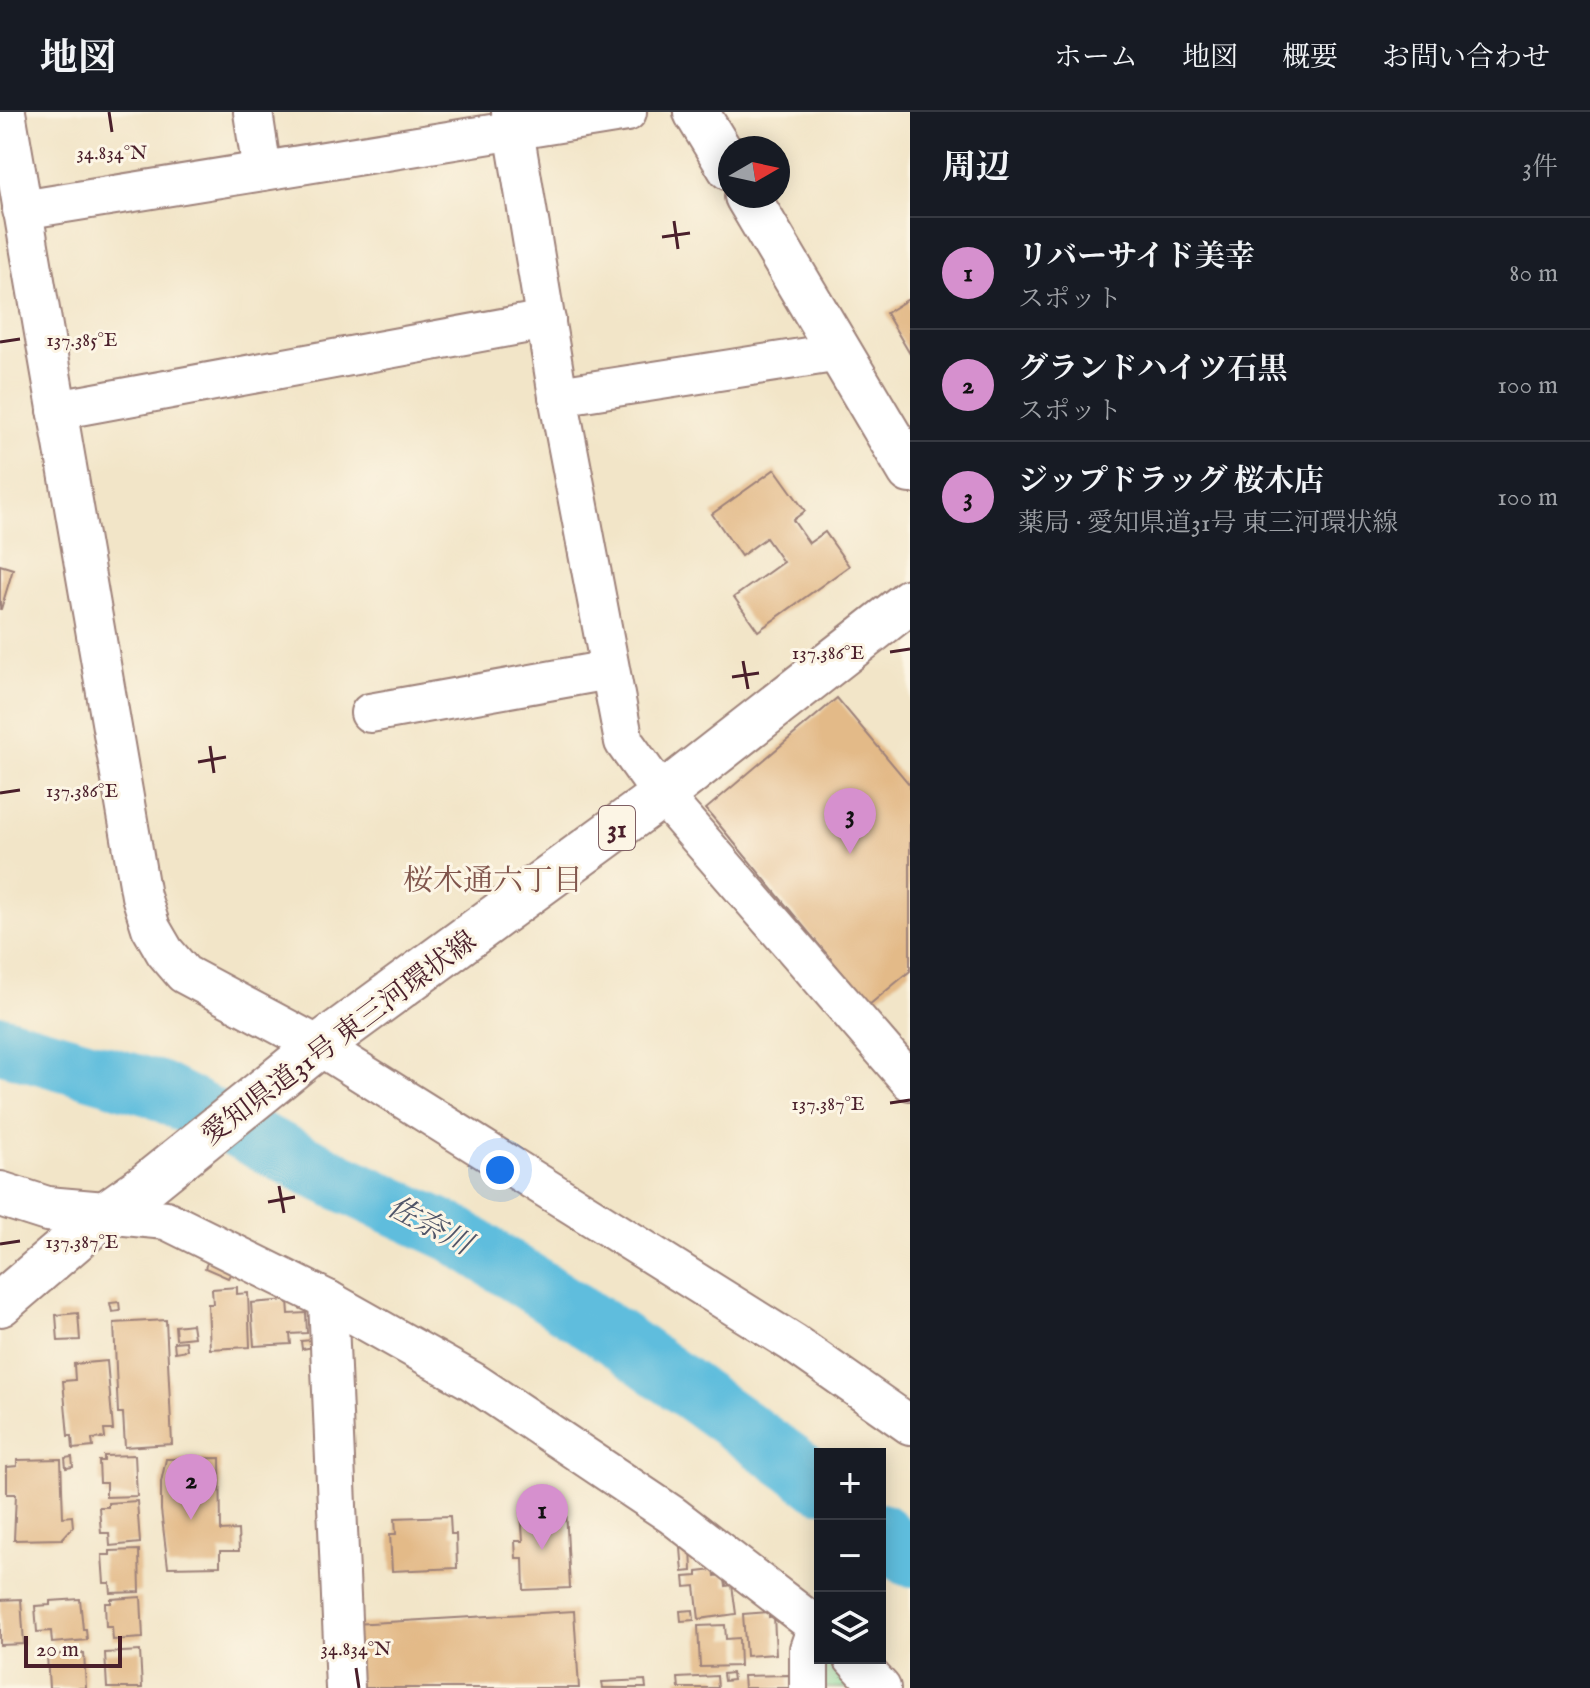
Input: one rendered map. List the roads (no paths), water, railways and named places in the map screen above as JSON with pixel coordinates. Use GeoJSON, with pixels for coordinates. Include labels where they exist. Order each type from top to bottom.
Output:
{"type":"FeatureCollection","features":[{"type":"Feature","properties":{"kind":"main road"},"geometry":{"type":"LineString","coordinates":[[696,112],[718,148]]}},
{"type":"Feature","properties":{"kind":"main road"},"geometry":{"type":"LineString","coordinates":[[754,208],[910,471]]}},
{"type":"Feature","properties":{"kind":"main road","name":"愛知県道31号 東三河環状線"},"geometry":{"type":"LineString","coordinates":[[0,1304],[105,1214],[149,1183],[319,1046],[662,795],[910,601]]}},
{"type":"Feature","properties":{"kind":"main road"},"geometry":{"type":"LineString","coordinates":[[0,1194],[47,1209],[105,1214]]}},
{"type":"Feature","properties":{"kind":"street"},"geometry":{"type":"LineString","coordinates":[[6,112],[141,896],[151,928],[165,952],[184,974],[319,1046],[793,1343],[910,1425]]}},
{"type":"Feature","properties":{"kind":"street"},"geometry":{"type":"LineString","coordinates":[[253,112],[262,171]]}},
{"type":"Feature","properties":{"kind":"street"},"geometry":{"type":"LineString","coordinates":[[22,210],[262,171],[513,121],[627,112]]}},
{"type":"Feature","properties":{"kind":"street"},"geometry":{"type":"LineString","coordinates":[[513,121],[558,396],[624,742],[662,795],[910,1081]]}},
{"type":"Feature","properties":{"kind":"street"},"geometry":{"type":"LineString","coordinates":[[57,410],[546,320]]}},
{"type":"Feature","properties":{"kind":"street"},"geometry":{"type":"LineString","coordinates":[[558,396],[840,352]]}},
{"type":"Feature","properties":{"kind":"street"},"geometry":{"type":"LineString","coordinates":[[370,713],[609,670]]}},
{"type":"Feature","properties":{"kind":"street"},"geometry":{"type":"LineString","coordinates":[[105,1214],[166,1220],[328,1300],[472,1381],[672,1515],[814,1625]]}},
{"type":"Feature","properties":{"kind":"street"},"geometry":{"type":"LineString","coordinates":[[328,1300],[345,1688]]}},
{"type":"Feature","properties":{"kind":"street"},"geometry":{"type":"LineString","coordinates":[[809,1688],[809,1649],[814,1637]]}},
{"type":"Feature","properties":{"kind":"street"},"geometry":{"type":"LineString","coordinates":[[859,1664],[881,1688]]}},
{"type":"Feature","properties":{"kind":"waterway","name":"佐奈川"},"geometry":{"type":"LineString","coordinates":[[0,1044],[156,1089],[337,1180],[454,1234],[612,1335],[814,1479]]}},
{"type":"Feature","properties":{"kind":"waterway","name":"佐奈川"},"geometry":{"type":"LineString","coordinates":[[886,1537],[910,1558]]}},
{"type":"Feature","properties":{"kind":"place","name":"ジップドラッグ 桜木店"},"geometry":{"type":"Point","coordinates":[850,854]}},
{"type":"Feature","properties":{"kind":"place","name":"グランドハイツ石黒"},"geometry":{"type":"Point","coordinates":[191,1520]}},
{"type":"Feature","properties":{"kind":"place","name":"リバーサイド美幸"},"geometry":{"type":"Point","coordinates":[542,1550]}},
{"type":"Feature","properties":{"kind":"district","name":"桜木通六丁目"},"geometry":{"type":"Point","coordinates":[493,880]}}]}
